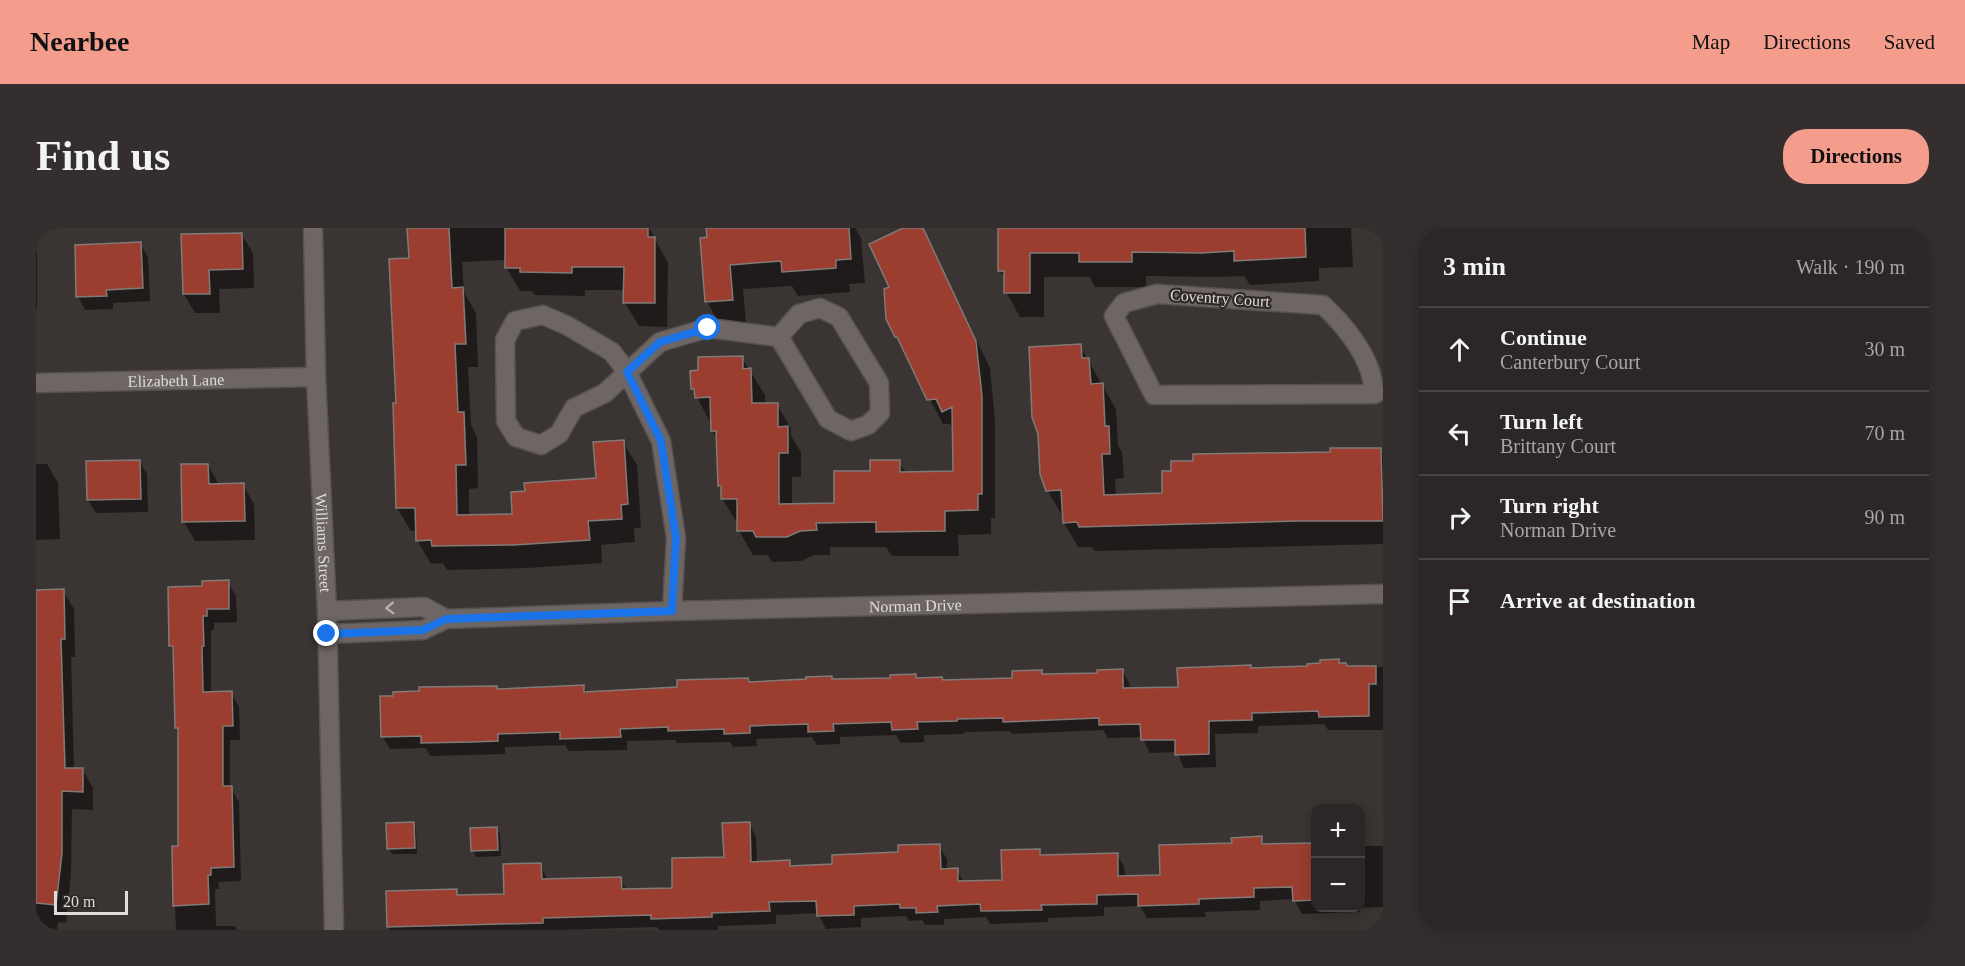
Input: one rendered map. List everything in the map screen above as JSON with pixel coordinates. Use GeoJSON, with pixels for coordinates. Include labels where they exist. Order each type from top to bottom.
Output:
{"type":"FeatureCollection","features":[{"type":"Feature","properties":{"kind":"street","name":"Williams Street"},"geometry":{"type":"LineString","coordinates":[[313,228],[316,377],[327,611],[334,930]]}},
{"type":"Feature","properties":{"kind":"street","name":"Coventry Court"},"geometry":{"type":"LineString","coordinates":[[1157,294],[1323,305],[1337,318],[1356,343],[1379,394],[1154,395],[1114,316],[1124,303],[1157,294]]}},
{"type":"Feature","properties":{"kind":"street"},"geometry":{"type":"LineString","coordinates":[[820,308],[840,317],[879,383],[880,413],[868,425],[851,431],[828,419],[778,337],[799,314],[820,308]]}},
{"type":"Feature","properties":{"kind":"street"},"geometry":{"type":"LineString","coordinates":[[672,611],[676,538],[661,441],[627,372],[612,352],[568,326],[543,315],[515,321],[505,340],[506,421],[516,437],[541,445],[559,434],[574,408],[605,393],[627,372],[660,342],[708,328],[778,337]]}},
{"type":"Feature","properties":{"kind":"street","name":"Elizabeth Lane"},"geometry":{"type":"LineString","coordinates":[[36,383],[316,377]]}},
{"type":"Feature","properties":{"kind":"street","name":"Norman Drive"},"geometry":{"type":"LineString","coordinates":[[327,634],[423,630],[446,619],[672,611],[1383,594]]}},
{"type":"Feature","properties":{"kind":"street","name":"Norman Drive"},"geometry":{"type":"LineString","coordinates":[[327,611],[423,607],[446,619]]}},
{"type":"Feature","properties":{"kind":"building"},"geometry":{"type":"Polygon","coordinates":[[[407,228],[449,228],[452,288],[463,287],[466,344],[455,344],[458,412],[464,412],[466,465],[456,465],[457,515],[512,514],[511,492],[525,491],[524,483],[596,478],[593,442],[624,440],[628,504],[621,505],[622,519],[588,521],[590,540],[514,545],[432,546],[431,540],[416,541],[415,508],[396,508],[393,403],[396,403],[389,259],[409,258],[407,228]]]}},
{"type":"Feature","properties":{"kind":"building"},"geometry":{"type":"Polygon","coordinates":[[[505,228],[648,228],[648,237],[655,237],[655,303],[623,303],[624,267],[572,267],[572,273],[520,272],[520,268],[505,268],[505,228]]]}},
{"type":"Feature","properties":{"kind":"building"},"geometry":{"type":"Polygon","coordinates":[[[706,228],[849,228],[851,259],[836,260],[836,268],[782,272],[781,261],[730,265],[733,300],[705,302],[700,238],[707,237],[706,228]]]}},
{"type":"Feature","properties":{"kind":"building"},"geometry":{"type":"Polygon","coordinates":[[[903,228],[923,228],[976,341],[982,396],[982,494],[978,494],[978,510],[945,511],[945,531],[876,532],[876,522],[816,523],[817,530],[800,531],[787,537],[756,537],[753,531],[737,531],[737,499],[721,499],[721,486],[718,486],[716,431],[711,431],[710,397],[695,398],[694,389],[691,389],[690,371],[698,370],[698,357],[743,356],[743,369],[751,368],[752,403],[778,403],[778,427],[788,426],[788,453],[779,453],[779,504],[834,503],[834,471],[870,471],[870,460],[900,460],[900,472],[953,471],[952,407],[942,412],[936,399],[927,400],[886,319],[884,289],[889,287],[869,244],[903,228]]]}},
{"type":"Feature","properties":{"kind":"building"},"geometry":{"type":"Polygon","coordinates":[[[998,228],[1305,228],[1306,257],[1234,261],[1234,251],[1132,252],[1132,262],[1079,262],[1079,253],[1030,253],[1030,293],[1004,293],[1004,271],[998,271],[998,228]]]}},
{"type":"Feature","properties":{"kind":"building"},"geometry":{"type":"Polygon","coordinates":[[[242,233],[243,269],[209,270],[210,294],[183,294],[181,234],[242,233]]]}},
{"type":"Feature","properties":{"kind":"building"},"geometry":{"type":"Polygon","coordinates":[[[141,242],[143,288],[106,290],[107,296],[76,297],[75,245],[141,242]]]}},
{"type":"Feature","properties":{"kind":"building"},"geometry":{"type":"Polygon","coordinates":[[[1081,344],[1082,358],[1089,358],[1091,384],[1103,383],[1105,426],[1109,426],[1110,454],[1102,454],[1104,495],[1162,493],[1162,471],[1171,471],[1171,461],[1193,461],[1193,454],[1330,452],[1330,448],[1381,448],[1383,521],[1079,527],[1077,522],[1063,523],[1061,490],[1046,491],[1040,474],[1038,434],[1032,417],[1029,347],[1081,344]]]}},
{"type":"Feature","properties":{"kind":"building"},"geometry":{"type":"Polygon","coordinates":[[[140,460],[141,499],[87,500],[86,461],[140,460]]]}},
{"type":"Feature","properties":{"kind":"building"},"geometry":{"type":"Polygon","coordinates":[[[181,464],[208,464],[209,484],[244,483],[245,521],[182,522],[181,464]]]}},
{"type":"Feature","properties":{"kind":"building"},"geometry":{"type":"Polygon","coordinates":[[[229,580],[229,609],[207,609],[207,616],[203,616],[204,646],[202,646],[203,692],[232,691],[233,726],[223,726],[223,786],[232,786],[234,867],[211,868],[211,875],[208,875],[209,904],[173,906],[172,846],[178,846],[178,728],[175,728],[173,646],[169,646],[168,587],[202,586],[202,581],[229,580]]]}},
{"type":"Feature","properties":{"kind":"building"},"geometry":{"type":"Polygon","coordinates":[[[64,589],[65,639],[61,639],[65,768],[83,768],[83,792],[62,791],[62,853],[56,905],[36,903],[36,590],[64,589]]]}},
{"type":"Feature","properties":{"kind":"building"},"geometry":{"type":"Polygon","coordinates":[[[1339,659],[1339,663],[1346,663],[1347,666],[1376,666],[1376,684],[1369,684],[1369,716],[1319,717],[1318,711],[1252,713],[1252,720],[1209,721],[1209,754],[1175,755],[1175,740],[1141,740],[1140,724],[1099,725],[1099,718],[1003,722],[1003,718],[957,719],[957,721],[917,722],[918,729],[892,730],[891,722],[833,724],[834,731],[808,732],[808,724],[750,726],[750,733],[724,734],[724,729],[668,731],[668,727],[620,729],[621,737],[560,739],[560,732],[498,734],[498,741],[472,742],[421,743],[421,736],[381,737],[380,696],[393,696],[393,692],[419,691],[419,687],[497,686],[497,689],[584,685],[584,692],[677,687],[677,680],[748,678],[749,682],[832,676],[832,679],[890,678],[890,675],[916,674],[916,678],[942,677],[943,680],[1012,678],[1012,671],[1042,670],[1042,674],[1097,673],[1097,670],[1123,669],[1123,688],[1178,687],[1177,668],[1251,665],[1251,668],[1307,666],[1307,664],[1320,663],[1320,660],[1339,659]]]}},
{"type":"Feature","properties":{"kind":"building"},"geometry":{"type":"Polygon","coordinates":[[[414,822],[415,848],[387,849],[386,823],[414,822]]]}},
{"type":"Feature","properties":{"kind":"building"},"geometry":{"type":"Polygon","coordinates":[[[750,822],[751,862],[790,860],[790,866],[832,864],[832,855],[898,852],[898,845],[940,844],[941,869],[958,868],[958,881],[1002,880],[1001,850],[1040,849],[1040,855],[1118,853],[1118,876],[1160,875],[1159,845],[1232,843],[1231,838],[1262,836],[1262,844],[1311,843],[1311,900],[1293,901],[1292,887],[1254,888],[1254,897],[1199,899],[1199,904],[1138,906],[1138,894],[1097,895],[1097,904],[1041,905],[1042,910],[981,911],[980,904],[937,906],[938,912],[916,913],[916,908],[900,908],[900,904],[854,906],[854,915],[817,916],[816,901],[769,902],[770,911],[712,913],[712,917],[651,919],[651,915],[543,918],[543,923],[387,927],[386,891],[457,889],[457,895],[504,894],[503,864],[541,863],[542,879],[621,877],[622,889],[672,888],[672,858],[724,857],[722,823],[750,822]]]}},
{"type":"Feature","properties":{"kind":"building"},"geometry":{"type":"Polygon","coordinates":[[[497,827],[498,850],[471,851],[470,828],[497,827]]]}},
{"type":"Feature","properties":{"kind":"route"},"geometry":{"type":"LineString","coordinates":[[327,634],[423,630],[446,619],[672,611],[676,538],[661,441],[627,372],[660,342],[708,328]]}}]}
